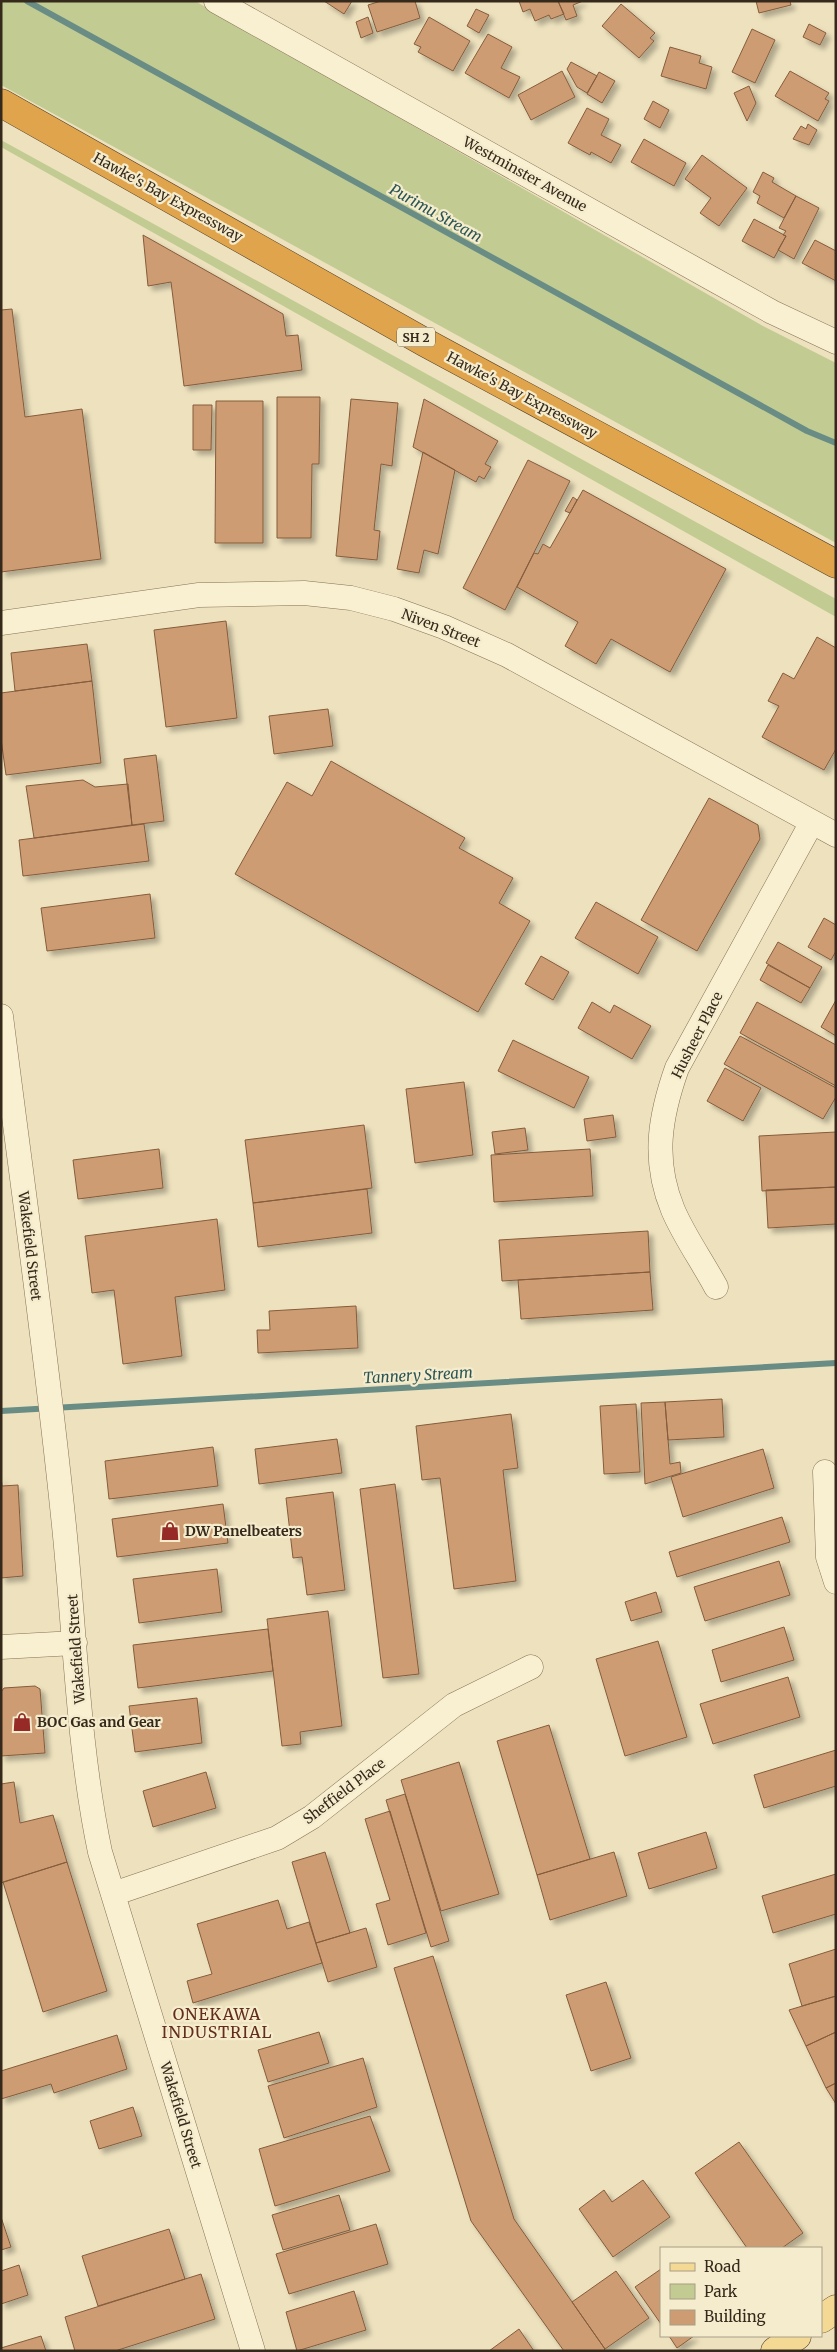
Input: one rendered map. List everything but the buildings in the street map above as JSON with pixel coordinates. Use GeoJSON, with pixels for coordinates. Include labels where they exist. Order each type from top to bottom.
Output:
{"type":"FeatureCollection","features":[{"type":"Feature","properties":{"kind":"highway","name":"Hawke's Bay Expressway"},"geometry":{"type":"LineString","coordinates":[[1,103],[426,342],[836,564]]}},
{"type":"Feature","properties":{"kind":"highway","name":"Hawke's Bay Expressway"},"geometry":{"type":"LineString","coordinates":[[1,123],[671,495],[836,582]]}},
{"type":"Feature","properties":{"kind":"main road"},"geometry":{"type":"LineString","coordinates":[[822,2318],[836,2309]]}},
{"type":"Feature","properties":{"kind":"main road"},"geometry":{"type":"LineString","coordinates":[[775,2351],[796,2337]]}},
{"type":"Feature","properties":{"kind":"street","name":"Westminster Avenue"},"geometry":{"type":"LineString","coordinates":[[216,1],[717,281],[836,342]]}},
{"type":"Feature","properties":{"kind":"street","name":"Niven Street"},"geometry":{"type":"LineString","coordinates":[[1,623],[199,595],[304,593],[351,598],[394,609],[444,627],[507,655],[836,835]]}},
{"type":"Feature","properties":{"kind":"street","name":"Husheer Place"},"geometry":{"type":"LineString","coordinates":[[716,1286],[672,1210],[663,1177],[659,1140],[665,1101],[678,1068],[812,822]]}},
{"type":"Feature","properties":{"kind":"street","name":"Wakefield Street"},"geometry":{"type":"LineString","coordinates":[[1,1016],[54,1431],[89,1792],[100,1852],[253,2351]]}},
{"type":"Feature","properties":{"kind":"street"},"geometry":{"type":"LineString","coordinates":[[825,1472],[828,1557],[836,1582]]}},
{"type":"Feature","properties":{"kind":"street"},"geometry":{"type":"LineString","coordinates":[[1,1647],[75,1643]]}},
{"type":"Feature","properties":{"kind":"street","name":"Sheffield Place"},"geometry":{"type":"LineString","coordinates":[[113,1894],[276,1838],[312,1817],[454,1705],[531,1667]]}},
{"type":"Feature","properties":{"kind":"green space"},"geometry":{"type":"Polygon","coordinates":[[[1,1],[195,1],[763,326],[836,363],[836,543],[1,85],[1,1]]]}},
{"type":"Feature","properties":{"kind":"green space"},"geometry":{"type":"Polygon","coordinates":[[[1,140],[836,599],[836,617],[1,147],[1,140]]]}},
{"type":"Feature","properties":{"kind":"waterway","name":"Purimu Stream"},"geometry":{"type":"LineString","coordinates":[[27,1],[807,431],[836,443]]}},
{"type":"Feature","properties":{"kind":"waterway","name":"Tannery Stream"},"geometry":{"type":"LineString","coordinates":[[1,1411],[836,1363]]}},
{"type":"Feature","properties":{"kind":"place","name":"DW Panelbeaters"},"geometry":{"type":"Point","coordinates":[170,1531]}},
{"type":"Feature","properties":{"kind":"place","name":"BOC Gas and Gear"},"geometry":{"type":"Point","coordinates":[22,1722]}},
{"type":"Feature","properties":{"kind":"district","name":"ONEKAWA INDUSTRIAL"},"geometry":{"type":"Point","coordinates":[217,2023]}}]}
